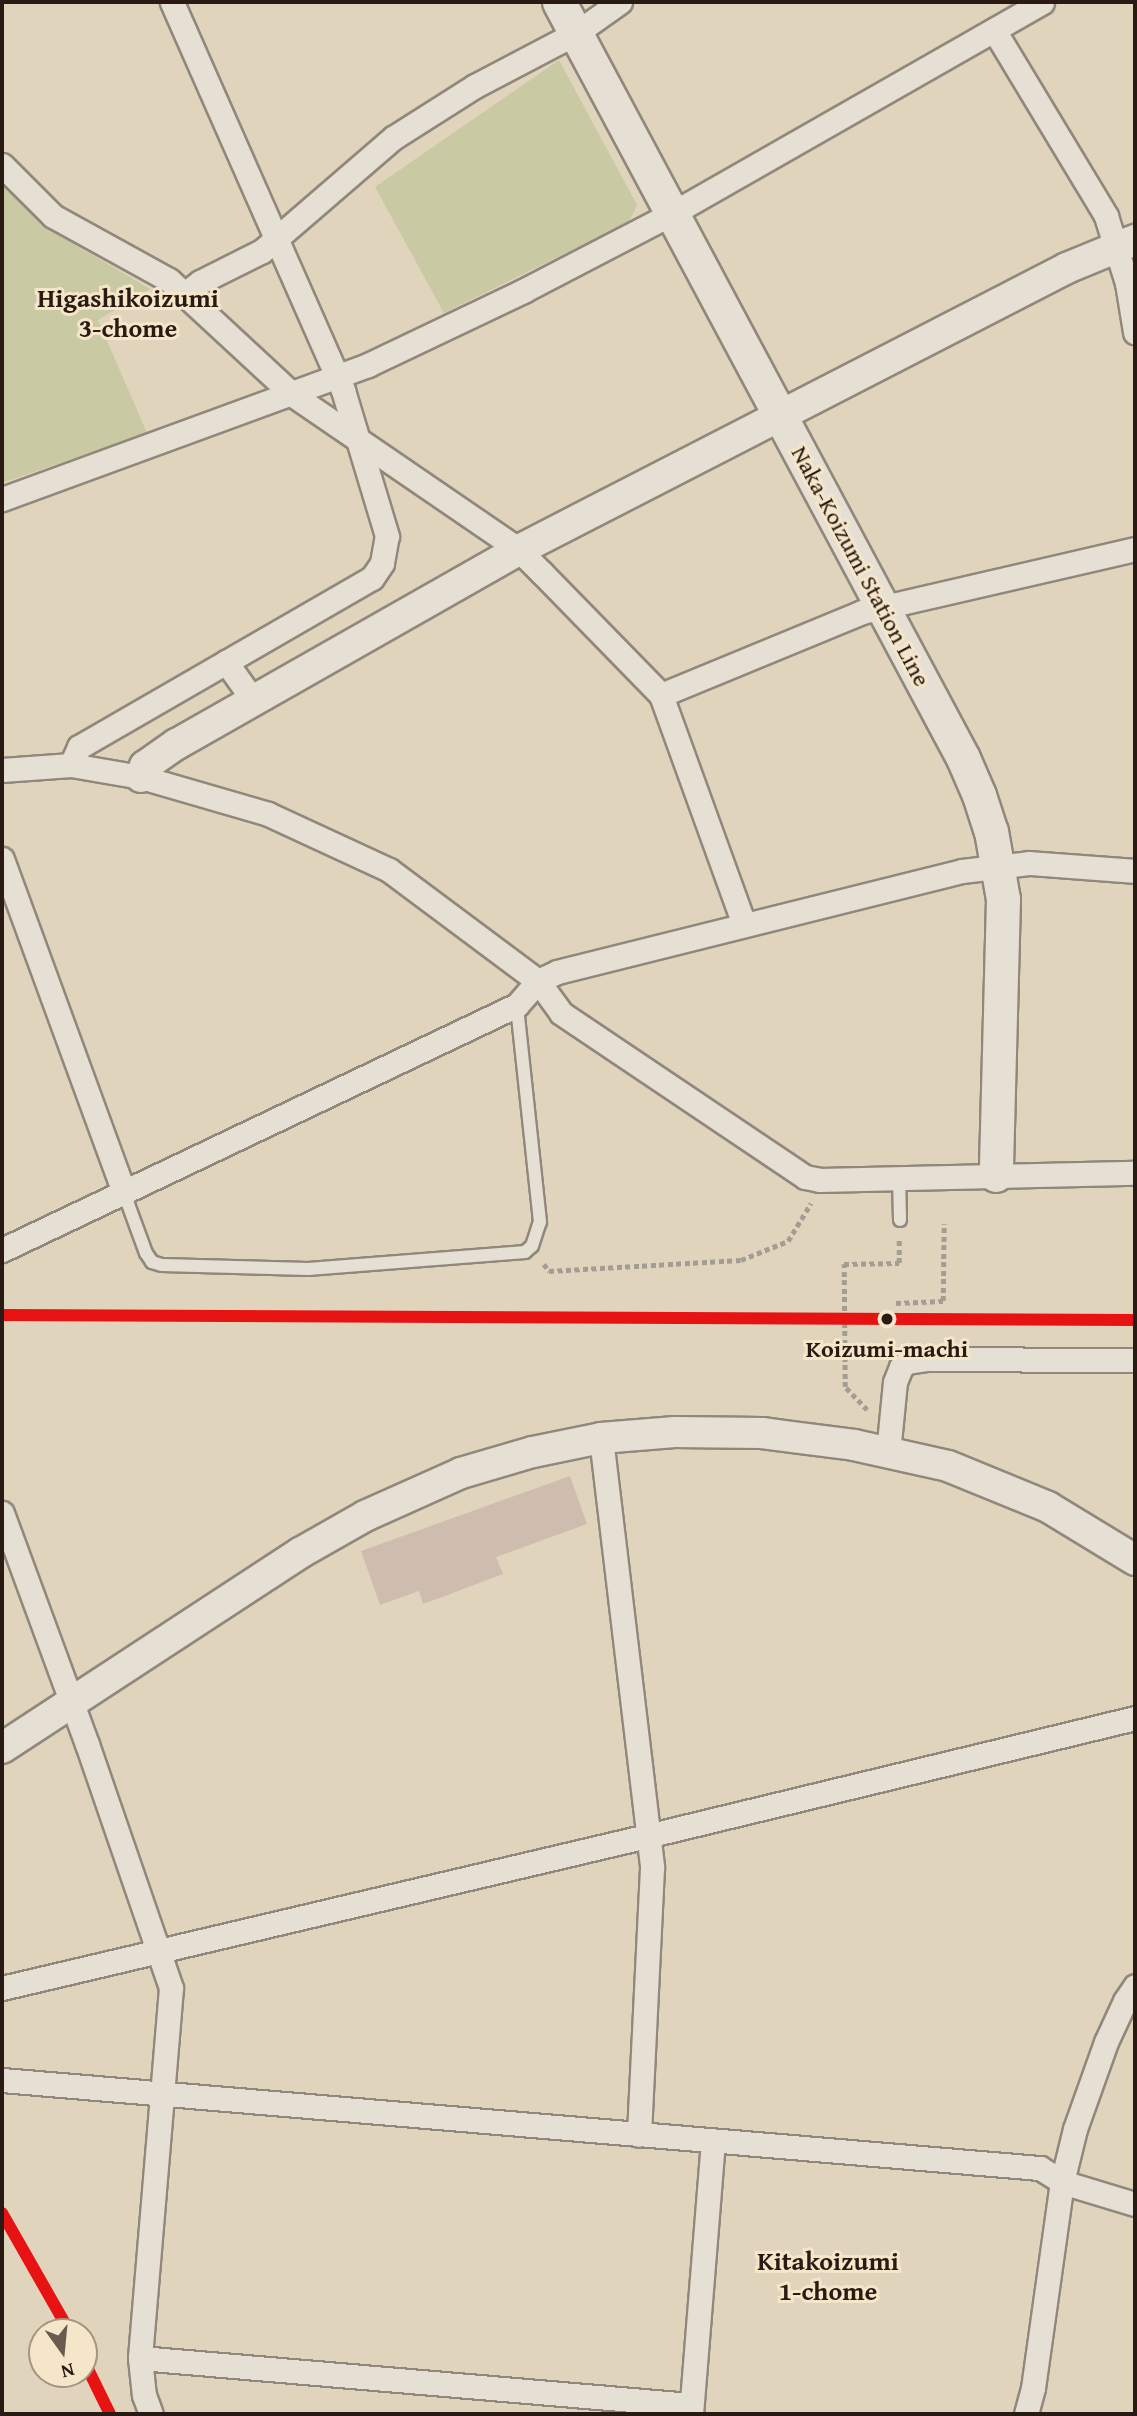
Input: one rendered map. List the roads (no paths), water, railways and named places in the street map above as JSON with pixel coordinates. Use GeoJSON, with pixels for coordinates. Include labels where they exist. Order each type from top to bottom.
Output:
{"type":"FeatureCollection","features":[{"type":"Feature","properties":{"kind":"main road","name":"Naka-Koizumi Station Line"},"geometry":{"type":"LineString","coordinates":[[559,2],[963,758],[987,818],[1003,899],[996,1175]]}},
{"type":"Feature","properties":{"kind":"street"},"geometry":{"type":"LineString","coordinates":[[71,765],[79,747],[372,578],[382,563],[387,536],[337,378],[172,2]]}},
{"type":"Feature","properties":{"kind":"street"},"geometry":{"type":"LineString","coordinates":[[186,293],[200,282],[262,251],[393,138],[475,86],[576,33],[620,2]]}},
{"type":"Feature","properties":{"kind":"street"},"geometry":{"type":"LineString","coordinates":[[2,499],[337,378],[523,291],[671,214],[1042,2]]}},
{"type":"Feature","properties":{"kind":"street"},"geometry":{"type":"LineString","coordinates":[[994,30],[1106,216],[1126,243],[1135,331]]}},
{"type":"Feature","properties":{"kind":"street"},"geometry":{"type":"LineString","coordinates":[[2,165],[53,216],[169,280],[186,293],[293,395],[519,550],[661,695],[744,924]]}},
{"type":"Feature","properties":{"kind":"street"},"geometry":{"type":"LineString","coordinates":[[141,777],[145,766],[177,744],[519,550],[1067,268],[1126,243]]}},
{"type":"Feature","properties":{"kind":"street"},"geometry":{"type":"LineString","coordinates":[[661,695],[862,612],[1135,549]]}},
{"type":"Feature","properties":{"kind":"street"},"geometry":{"type":"LineString","coordinates":[[226,662],[253,700]]}},
{"type":"Feature","properties":{"kind":"street"},"geometry":{"type":"LineString","coordinates":[[2,770],[71,765],[141,777],[268,814],[389,870],[538,981],[561,1013],[805,1177],[820,1180],[899,1176],[1135,1173]]}},
{"type":"Feature","properties":{"kind":"street"},"geometry":{"type":"LineString","coordinates":[[2,859],[124,1193]]}},
{"type":"Feature","properties":{"kind":"street"},"geometry":{"type":"LineString","coordinates":[[2,1250],[517,1005],[538,981],[557,972],[744,924],[998,864],[1029,863],[1135,871]]}},
{"type":"Feature","properties":{"kind":"street"},"geometry":{"type":"LineString","coordinates":[[888,1453],[895,1382],[901,1367],[907,1363],[926,1359],[1135,1360]]}},
{"type":"Feature","properties":{"kind":"street"},"geometry":{"type":"LineString","coordinates":[[2,1748],[300,1553],[392,1502],[496,1462],[601,1438],[675,1432],[762,1433],[816,1439],[948,1466],[1048,1507],[1135,1560]]}},
{"type":"Feature","properties":{"kind":"street"},"geometry":{"type":"LineString","coordinates":[[601,1438],[652,1868],[639,2135]]}},
{"type":"Feature","properties":{"kind":"street"},"geometry":{"type":"LineString","coordinates":[[2,1513],[72,1703],[171,1987],[140,2358],[144,2395],[151,2414]]}},
{"type":"Feature","properties":{"kind":"street"},"geometry":{"type":"LineString","coordinates":[[2,1988],[1135,1718]]}},
{"type":"Feature","properties":{"kind":"street"},"geometry":{"type":"LineString","coordinates":[[1026,2414],[1033,2388],[1062,2182],[1087,2089],[1125,2001],[1135,1986]]}},
{"type":"Feature","properties":{"kind":"street"},"geometry":{"type":"LineString","coordinates":[[2,2080],[1040,2168],[1062,2182],[1135,2204]]}},
{"type":"Feature","properties":{"kind":"street"},"geometry":{"type":"LineString","coordinates":[[140,2358],[691,2410],[713,2142]]}},
{"type":"Feature","properties":{"kind":"lane"},"geometry":{"type":"LineString","coordinates":[[124,1193],[146,1253],[152,1262],[162,1265],[308,1269],[526,1252],[540,1222],[517,1005]]}},
{"type":"Feature","properties":{"kind":"lane"},"geometry":{"type":"LineString","coordinates":[[899,1176],[900,1220]]}},
{"type":"Feature","properties":{"kind":"place","name":"Koizumi-machi"},"geometry":{"type":"Point","coordinates":[887,1319]}},
{"type":"Feature","properties":{"kind":"district","name":"Higashikoizumi 3-chome"},"geometry":{"type":"Point","coordinates":[128,313]}},
{"type":"Feature","properties":{"kind":"district","name":"Kitakoizumi 1-chome"},"geometry":{"type":"Point","coordinates":[828,2276]}}]}
